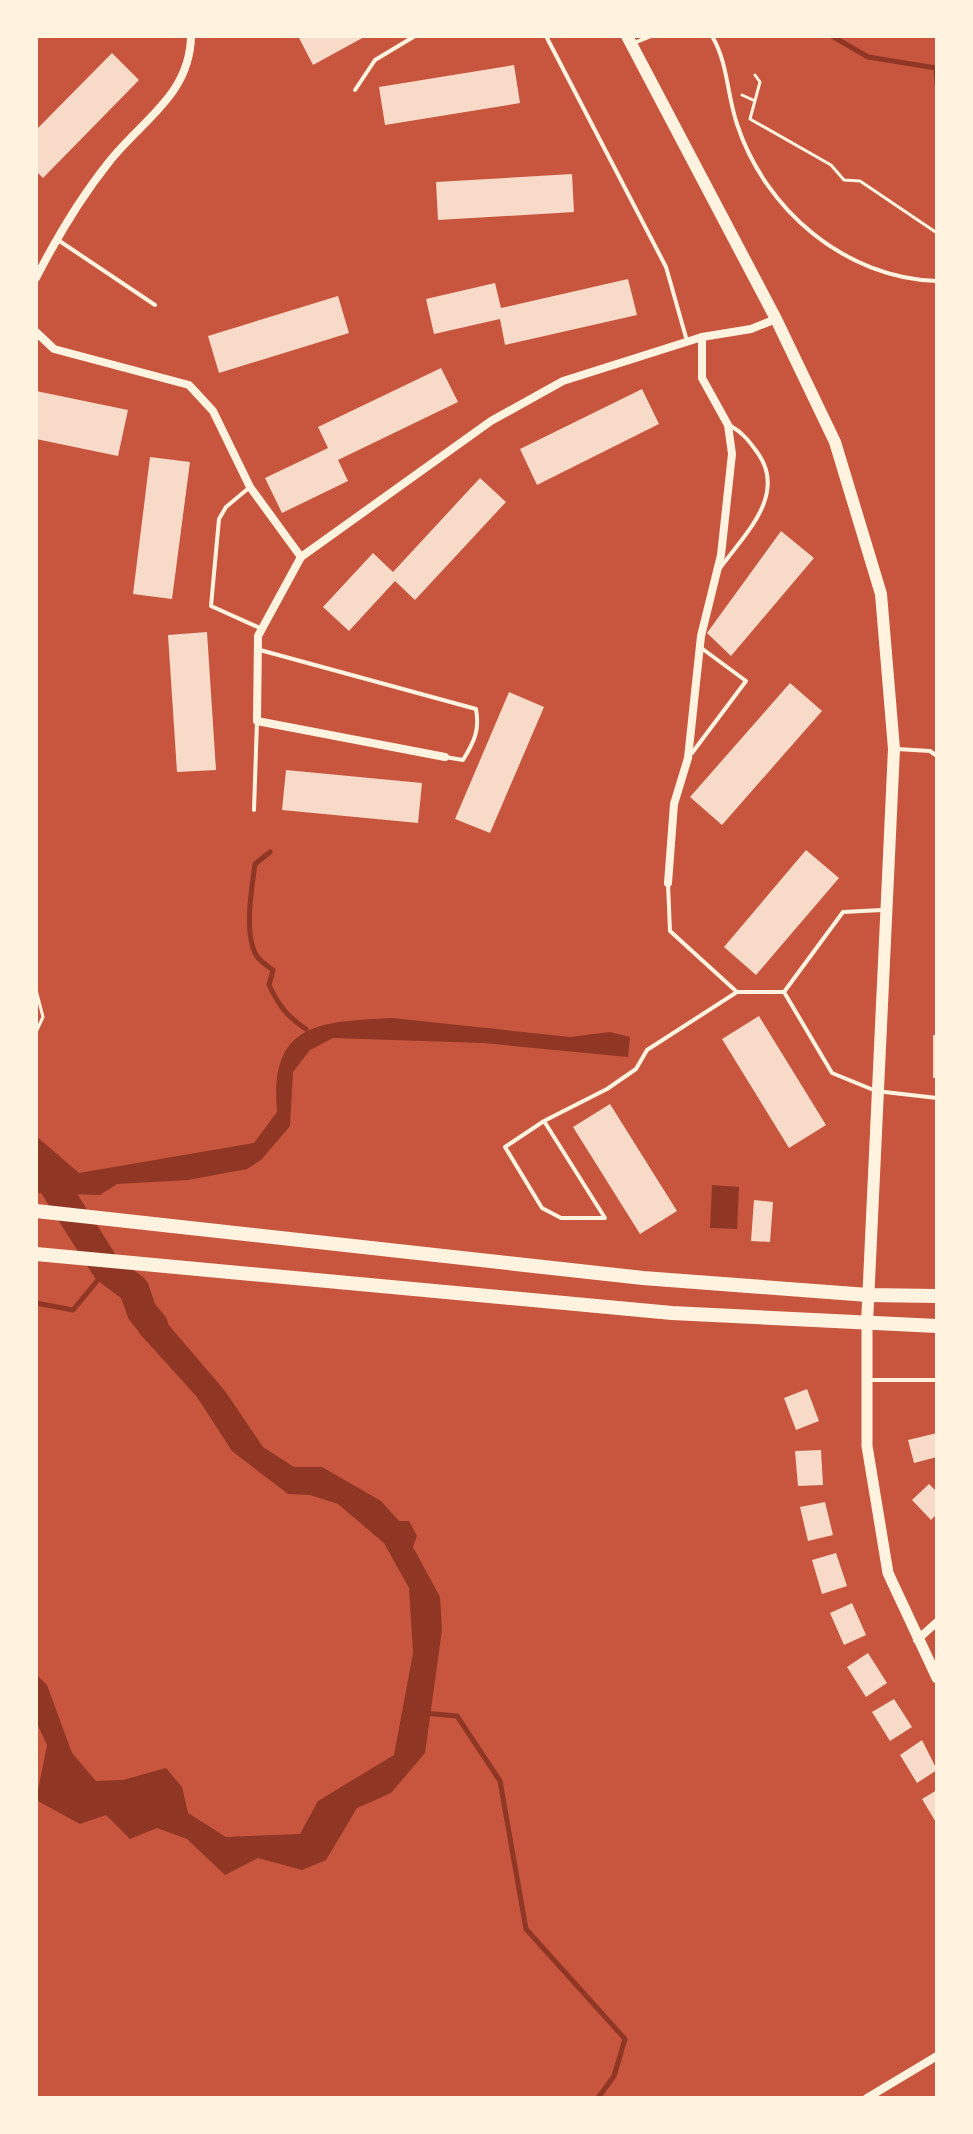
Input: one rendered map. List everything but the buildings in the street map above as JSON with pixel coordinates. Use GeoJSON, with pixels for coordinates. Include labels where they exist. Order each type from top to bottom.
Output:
{"type":"FeatureCollection","features":[{"type":"Feature","properties":{"kind":"main road"},"geometry":{"type":"LineString","coordinates":[[630,40],[776,319],[835,442],[881,594],[894,749],[867,1324]]}},
{"type":"Feature","properties":{"kind":"main road"},"geometry":{"type":"LineString","coordinates":[[36,1211],[643,1278],[868,1295],[937,1296]]}},
{"type":"Feature","properties":{"kind":"main road"},"geometry":{"type":"LineString","coordinates":[[36,1254],[672,1313],[937,1326]]}},
{"type":"Feature","properties":{"kind":"street"},"geometry":{"type":"LineString","coordinates":[[36,278],[108,162],[181,83],[190,56],[191,36]]}},
{"type":"Feature","properties":{"kind":"street"},"geometry":{"type":"LineString","coordinates":[[445,757],[257,721],[258,649],[262,629],[301,557],[491,421],[563,381],[702,337],[751,329],[776,319]]}},
{"type":"Feature","properties":{"kind":"street"},"geometry":{"type":"LineString","coordinates":[[36,332],[54,349],[189,385],[213,411],[250,487],[301,557]]}},
{"type":"Feature","properties":{"kind":"street"},"geometry":{"type":"LineString","coordinates":[[668,883],[674,804],[688,758],[700,647],[716,573],[732,454],[728,425],[702,378],[702,337]]}},
{"type":"Feature","properties":{"kind":"street"},"geometry":{"type":"LineString","coordinates":[[867,1324],[867,1446],[888,1573],[937,1678]]}},
{"type":"Feature","properties":{"kind":"street"},"geometry":{"type":"LineString","coordinates":[[917,1640],[937,1622]]}},
{"type":"Feature","properties":{"kind":"street"},"geometry":{"type":"LineString","coordinates":[[867,2098],[935,2060]]}},
{"type":"Feature","properties":{"kind":"lane"},"geometry":{"type":"LineString","coordinates":[[355,90],[375,60],[415,36]]}},
{"type":"Feature","properties":{"kind":"lane"},"geometry":{"type":"LineString","coordinates":[[546,36],[666,267],[688,342]]}},
{"type":"Feature","properties":{"kind":"lane"},"geometry":{"type":"LineString","coordinates":[[630,40],[651,36]]}},
{"type":"Feature","properties":{"kind":"lane"},"geometry":{"type":"LineString","coordinates":[[712,36],[724,62],[736,121],[748,154],[786,209],[811,234],[844,255],[891,272],[937,281]]}},
{"type":"Feature","properties":{"kind":"lane"},"geometry":{"type":"LineString","coordinates":[[58,240],[155,305]]}},
{"type":"Feature","properties":{"kind":"lane"},"geometry":{"type":"LineString","coordinates":[[716,573],[760,513],[770,489],[764,462],[744,434],[728,425]]}},
{"type":"Feature","properties":{"kind":"lane"},"geometry":{"type":"LineString","coordinates":[[250,487],[226,507],[219,519],[211,606],[262,629]]}},
{"type":"Feature","properties":{"kind":"lane"},"geometry":{"type":"LineString","coordinates":[[688,758],[746,681],[700,647]]}},
{"type":"Feature","properties":{"kind":"lane"},"geometry":{"type":"LineString","coordinates":[[258,649],[476,709],[477,735],[463,760],[445,757]]}},
{"type":"Feature","properties":{"kind":"lane"},"geometry":{"type":"LineString","coordinates":[[254,810],[257,721]]}},
{"type":"Feature","properties":{"kind":"lane"},"geometry":{"type":"LineString","coordinates":[[894,749],[930,751],[937,756]]}},
{"type":"Feature","properties":{"kind":"lane"},"geometry":{"type":"LineString","coordinates":[[668,883],[670,931],[737,992]]}},
{"type":"Feature","properties":{"kind":"lane"},"geometry":{"type":"LineString","coordinates":[[784,992],[843,912],[885,910]]}},
{"type":"Feature","properties":{"kind":"lane"},"geometry":{"type":"LineString","coordinates":[[544,1121],[605,1218],[561,1218],[542,1208],[505,1147],[544,1121],[607,1089],[636,1069],[647,1050],[737,992],[784,992]]}},
{"type":"Feature","properties":{"kind":"lane"},"geometry":{"type":"LineString","coordinates":[[784,992],[832,1073],[876,1091],[937,1098]]}},
{"type":"Feature","properties":{"kind":"lane"},"geometry":{"type":"LineString","coordinates":[[867,1380],[937,1380]]}},
{"type":"Feature","properties":{"kind":"lane"},"geometry":{"type":"LineString","coordinates":[[886,2088],[890,2098]]}},
{"type":"Feature","properties":{"kind":"path"},"geometry":{"type":"LineString","coordinates":[[755,75],[760,82],[750,119],[831,165],[844,180],[860,181],[937,233]]}},
{"type":"Feature","properties":{"kind":"path"},"geometry":{"type":"LineString","coordinates":[[742,95],[754,100]]}},
{"type":"Feature","properties":{"kind":"path"},"geometry":{"type":"LineString","coordinates":[[36,990],[43,1017],[36,1032]]}},
{"type":"Feature","properties":{"kind":"shaded area"},"geometry":{"type":"Polygon","coordinates":[[[392,1018],[570,1037],[610,1032],[630,1037],[628,1057],[483,1043],[333,1038],[310,1050],[293,1072],[290,1126],[261,1160],[247,1169],[188,1180],[117,1184],[100,1195],[36,1193],[36,1136],[79,1173],[254,1143],[277,1112],[277,1082],[282,1059],[291,1043],[305,1032],[322,1026],[392,1018]]]}},
{"type":"Feature","properties":{"kind":"shaded area"},"geometry":{"type":"Polygon","coordinates":[[[712,1185],[739,1187],[737,1229],[710,1228],[712,1185]]]}},
{"type":"Feature","properties":{"kind":"shaded area"},"geometry":{"type":"Polygon","coordinates":[[[146,1289],[161,1316],[225,1391],[263,1447],[294,1467],[322,1467],[381,1501],[399,1521],[409,1521],[417,1536],[413,1547],[440,1597],[442,1630],[425,1753],[391,1793],[357,1808],[326,1860],[302,1870],[258,1858],[225,1875],[187,1839],[157,1828],[130,1839],[106,1815],[80,1824],[36,1800],[47,1745],[36,1721],[36,1674],[47,1685],[72,1753],[96,1781],[123,1780],[166,1768],[182,1787],[188,1813],[226,1837],[300,1834],[318,1801],[394,1755],[413,1653],[409,1588],[384,1543],[338,1504],[310,1495],[288,1494],[232,1451],[197,1397],[140,1334],[117,1291],[146,1289]]]}},
{"type":"Feature","properties":{"kind":"waterway"},"geometry":{"type":"LineString","coordinates":[[832,36],[868,57],[936,68],[937,84]]}},
{"type":"Feature","properties":{"kind":"waterway"},"geometry":{"type":"LineString","coordinates":[[270,852],[255,864],[250,908],[252,944],[258,958],[273,970],[269,985],[280,1004],[293,1020],[306,1029]]}},
{"type":"Feature","properties":{"kind":"waterway"},"geometry":{"type":"LineString","coordinates":[[36,1157],[107,1269],[134,1289],[142,1312],[153,1325]]}},
{"type":"Feature","properties":{"kind":"waterway"},"geometry":{"type":"LineString","coordinates":[[36,1303],[73,1310],[107,1269]]}},
{"type":"Feature","properties":{"kind":"waterway"},"geometry":{"type":"LineString","coordinates":[[424,1713],[457,1716],[500,1781],[526,1929],[625,2039],[614,2076],[598,2098]]}}]}
